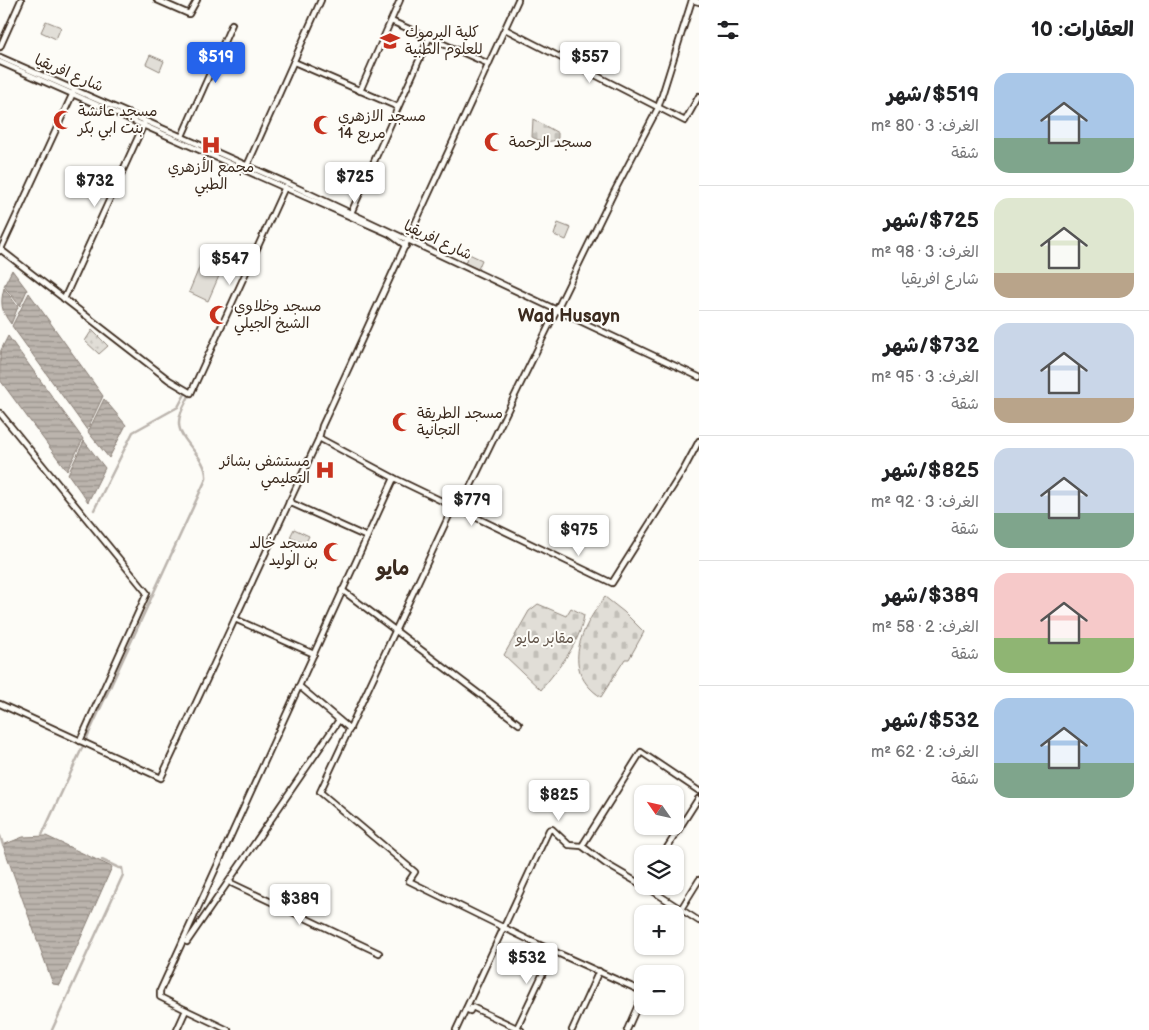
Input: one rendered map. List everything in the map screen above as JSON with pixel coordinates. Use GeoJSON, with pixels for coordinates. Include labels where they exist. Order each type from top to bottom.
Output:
{"type":"FeatureCollection","features":[{"type":"Feature","properties":{"kind":"street"},"geometry":{"type":"LineString","coordinates":[[0,47],[21,0]]}},
{"type":"Feature","properties":{"kind":"street"},"geometry":{"type":"LineString","coordinates":[[157,0],[189,14],[192,12],[197,0]]}},
{"type":"Feature","properties":{"kind":"street"},"geometry":{"type":"LineString","coordinates":[[248,166],[321,0]]}},
{"type":"Feature","properties":{"kind":"street"},"geometry":{"type":"LineString","coordinates":[[360,91],[400,0]]}},
{"type":"Feature","properties":{"kind":"street"},"geometry":{"type":"LineString","coordinates":[[0,704],[161,778],[319,438],[322,426],[518,0]]}},
{"type":"Feature","properties":{"kind":"street"},"geometry":{"type":"LineString","coordinates":[[459,510],[658,108],[692,0],[699,2]]}},
{"type":"Feature","properties":{"kind":"street"},"geometry":{"type":"LineString","coordinates":[[391,21],[489,64]]}},
{"type":"Feature","properties":{"kind":"street"},"geometry":{"type":"LineString","coordinates":[[182,136],[232,24]]}},
{"type":"Feature","properties":{"kind":"street"},"geometry":{"type":"LineString","coordinates":[[505,29],[685,121],[699,96]]}},
{"type":"Feature","properties":{"kind":"street"},"geometry":{"type":"LineString","coordinates":[[351,213],[429,38]]}},
{"type":"Feature","properties":{"kind":"street","name":"شارع افريقيا"},"geometry":{"type":"LineString","coordinates":[[0,57],[28,71]]}},
{"type":"Feature","properties":{"kind":"street","name":"شارع افريقيا"},"geometry":{"type":"LineString","coordinates":[[0,62],[36,74],[111,107],[144,124],[182,136],[248,166],[263,175]]}},
{"type":"Feature","properties":{"kind":"street"},"geometry":{"type":"LineString","coordinates":[[294,62],[398,107]]}},
{"type":"Feature","properties":{"kind":"street","name":"شارع افريقيا"},"geometry":{"type":"LineString","coordinates":[[36,74],[73,93],[111,107]]}},
{"type":"Feature","properties":{"kind":"street"},"geometry":{"type":"LineString","coordinates":[[73,93],[1,251],[170,381],[191,392],[285,187]]}},
{"type":"Feature","properties":{"kind":"street","name":"شارع افريقيا"},"geometry":{"type":"LineString","coordinates":[[117,110],[313,198]]}},
{"type":"Feature","properties":{"kind":"street"},"geometry":{"type":"LineString","coordinates":[[64,300],[144,124]]}},
{"type":"Feature","properties":{"kind":"street","name":"شارع افريقيا"},"geometry":{"type":"LineString","coordinates":[[270,178],[285,187],[351,213],[407,242]]}},
{"type":"Feature","properties":{"kind":"street","name":"شارع افريقيا"},"geometry":{"type":"LineString","coordinates":[[321,201],[699,378]]}},
{"type":"Feature","properties":{"kind":"street"},"geometry":{"type":"LineString","coordinates":[[0,413],[148,594],[83,742]]}},
{"type":"Feature","properties":{"kind":"street"},"geometry":{"type":"LineString","coordinates":[[319,438],[394,478],[612,583],[684,469],[699,441]]}},
{"type":"Feature","properties":{"kind":"street"},"geometry":{"type":"LineString","coordinates":[[228,1030],[185,1012],[158,996],[394,478]]}},
{"type":"Feature","properties":{"kind":"street"},"geometry":{"type":"LineString","coordinates":[[289,502],[367,537]]}},
{"type":"Feature","properties":{"kind":"street"},"geometry":{"type":"LineString","coordinates":[[453,507],[320,792],[416,872],[409,881],[634,987]]}},
{"type":"Feature","properties":{"kind":"street"},"geometry":{"type":"LineString","coordinates":[[342,590],[519,724]]}},
{"type":"Feature","properties":{"kind":"street"},"geometry":{"type":"LineString","coordinates":[[235,619],[314,654]]}},
{"type":"Feature","properties":{"kind":"street"},"geometry":{"type":"LineString","coordinates":[[299,686],[350,730]]}},
{"type":"Feature","properties":{"kind":"street"},"geometry":{"type":"LineString","coordinates":[[184,940],[187,942],[339,720]]}},
{"type":"Feature","properties":{"kind":"street"},"geometry":{"type":"LineString","coordinates":[[582,846],[641,752],[699,791]]}},
{"type":"Feature","properties":{"kind":"street"},"geometry":{"type":"LineString","coordinates":[[669,845],[698,799]]}},
{"type":"Feature","properties":{"kind":"street"},"geometry":{"type":"LineString","coordinates":[[456,1030],[549,830],[552,829],[570,846],[582,846],[606,864],[634,879]]}},
{"type":"Feature","properties":{"kind":"street"},"geometry":{"type":"LineString","coordinates":[[683,905],[699,880]]}},
{"type":"Feature","properties":{"kind":"street"},"geometry":{"type":"LineString","coordinates":[[229,882],[379,953]]}},
{"type":"Feature","properties":{"kind":"street"},"geometry":{"type":"LineString","coordinates":[[659,895],[675,905]]}},
{"type":"Feature","properties":{"kind":"street"},"geometry":{"type":"LineString","coordinates":[[684,911],[699,921]]}},
{"type":"Feature","properties":{"kind":"street"},"geometry":{"type":"LineString","coordinates":[[466,1009],[470,1011],[472,1007],[519,1029],[554,950]]}},
{"type":"Feature","properties":{"kind":"street"},"geometry":{"type":"LineString","coordinates":[[572,1030],[599,971]]}},
{"type":"Feature","properties":{"kind":"street"},"geometry":{"type":"LineString","coordinates":[[176,1030],[185,1012]]}},
{"type":"Feature","properties":{"kind":"street"},"geometry":{"type":"LineString","coordinates":[[627,1030],[634,1014]]}},
{"type":"Feature","properties":{"kind":"green space"},"geometry":{"type":"Polygon","coordinates":[[[46,21],[61,27],[56,39],[41,32],[46,21]]]}},
{"type":"Feature","properties":{"kind":"green space"},"geometry":{"type":"Polygon","coordinates":[[[150,55],[164,61],[160,71],[146,64],[150,55]]]}},
{"type":"Feature","properties":{"kind":"green space"},"geometry":{"type":"Polygon","coordinates":[[[533,119],[558,133],[558,138],[552,141],[545,141],[532,137],[533,119]]]}},
{"type":"Feature","properties":{"kind":"green space"},"geometry":{"type":"Polygon","coordinates":[[[558,223],[571,228],[566,240],[554,235],[558,223]]]}},
{"type":"Feature","properties":{"kind":"green space"},"geometry":{"type":"Polygon","coordinates":[[[469,254],[482,260],[478,269],[465,263],[469,254]]]}},
{"type":"Feature","properties":{"kind":"green space"},"geometry":{"type":"Polygon","coordinates":[[[202,261],[222,269],[208,301],[189,292],[202,261]]]}},
{"type":"Feature","properties":{"kind":"green space"},"geometry":{"type":"Polygon","coordinates":[[[92,330],[108,346],[99,354],[85,341],[92,330]]]}},
{"type":"Feature","properties":{"kind":"green space"},"geometry":{"type":"Polygon","coordinates":[[[294,529],[309,536],[305,544],[290,537],[294,529]]]}},
{"type":"Feature","properties":{"kind":"green space"},"geometry":{"type":"Polygon","coordinates":[[[605,597],[624,612],[644,632],[629,659],[625,659],[601,697],[588,686],[581,674],[578,662],[582,635],[588,622],[605,597]]]}},
{"type":"Feature","properties":{"kind":"green space","name":"مقابر مايو"},"geometry":{"type":"Polygon","coordinates":[[[538,604],[566,616],[571,608],[584,615],[582,626],[573,645],[541,690],[504,655],[529,611],[538,604]]]}},
{"type":"Feature","properties":{"kind":"shaded area"},"geometry":{"type":"Polygon","coordinates":[[[12,270],[27,290],[20,306],[4,286],[12,270]]]}},
{"type":"Feature","properties":{"kind":"shaded area"},"geometry":{"type":"Polygon","coordinates":[[[4,288],[18,307],[11,324],[2,307],[4,288]]]}},
{"type":"Feature","properties":{"kind":"shaded area"},"geometry":{"type":"Polygon","coordinates":[[[29,293],[103,396],[87,430],[12,326],[29,293]]]}},
{"type":"Feature","properties":{"kind":"shaded area"},"geometry":{"type":"Polygon","coordinates":[[[8,336],[83,439],[67,471],[0,380],[0,352],[8,336]]]}},
{"type":"Feature","properties":{"kind":"shaded area"},"geometry":{"type":"Polygon","coordinates":[[[104,399],[126,425],[109,458],[88,432],[104,399]]]}},
{"type":"Feature","properties":{"kind":"shaded area"},"geometry":{"type":"Polygon","coordinates":[[[84,441],[105,468],[88,502],[68,474],[84,441]]]}},
{"type":"Feature","properties":{"kind":"shaded area"},"geometry":{"type":"Polygon","coordinates":[[[46,836],[112,867],[60,985],[53,984],[3,845],[23,837],[46,836]]]}},
{"type":"Feature","properties":{"kind":"waterway"},"geometry":{"type":"LineString","coordinates":[[94,510],[133,432],[178,407],[185,394]]}},
{"type":"Feature","properties":{"kind":"waterway"},"geometry":{"type":"LineString","coordinates":[[42,835],[206,479],[202,463],[180,429],[180,415],[189,396]]}},
{"type":"Feature","properties":{"kind":"waterway"},"geometry":{"type":"LineString","coordinates":[[0,836],[3,845]]}},
{"type":"Feature","properties":{"kind":"waterway"},"geometry":{"type":"LineString","coordinates":[[52,1030],[123,875],[122,868],[102,860]]}},
{"type":"Feature","properties":{"kind":"place","name":"كلية اليرموك للعلوم الطبية"},"geometry":{"type":"Point","coordinates":[390,41]}},
{"type":"Feature","properties":{"kind":"place","name":"مسجد عائشة بنت ابي بكر"},"geometry":{"type":"Point","coordinates":[63,120]}},
{"type":"Feature","properties":{"kind":"place","name":"مسجد الازهري مربع 14"},"geometry":{"type":"Point","coordinates":[323,125]}},
{"type":"Feature","properties":{"kind":"place","name":"مسجد الرحمة"},"geometry":{"type":"Point","coordinates":[494,142]}},
{"type":"Feature","properties":{"kind":"place","name":"مجمع الأزهري الطبي"},"geometry":{"type":"Point","coordinates":[211,145]}},
{"type":"Feature","properties":{"kind":"place","name":"مسجد وخلاوي الشيخ الجيلي"},"geometry":{"type":"Point","coordinates":[219,315]}},
{"type":"Feature","properties":{"kind":"place","name":"مسجد الطريقة التجانية"},"geometry":{"type":"Point","coordinates":[402,422]}},
{"type":"Feature","properties":{"kind":"place","name":"مستشفى بشائر التعليمي"},"geometry":{"type":"Point","coordinates":[325,470]}},
{"type":"Feature","properties":{"kind":"place","name":"مسجد خالد بن الوليد"},"geometry":{"type":"Point","coordinates":[333,552]}},
{"type":"Feature","properties":{"kind":"district","name":"Wad Husayn"},"geometry":{"type":"Point","coordinates":[569,316]}},
{"type":"Feature","properties":{"kind":"district","name":"مايو"},"geometry":{"type":"Point","coordinates":[393,568]}}]}
